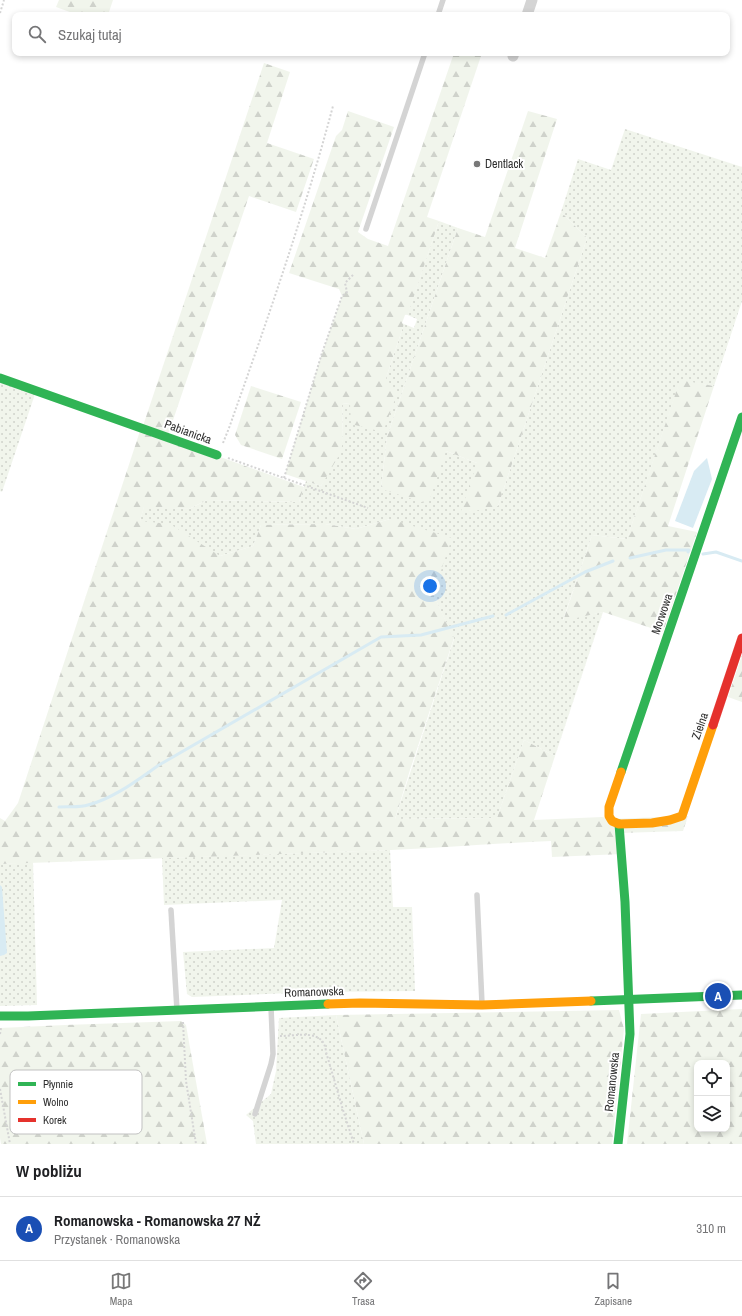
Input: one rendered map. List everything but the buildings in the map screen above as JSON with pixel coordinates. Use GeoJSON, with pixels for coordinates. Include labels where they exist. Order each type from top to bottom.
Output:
{"type":"FeatureCollection","features":[{"type":"Feature","properties":{"kind":"street"},"geometry":{"type":"LineString","coordinates":[[528,12],[532,0]]}},
{"type":"Feature","properties":{"kind":"street","name":"Pabianicka"},"geometry":{"type":"LineString","coordinates":[[0,378],[217,455]]}},
{"type":"Feature","properties":{"kind":"street","name":"Morwowa"},"geometry":{"type":"LineString","coordinates":[[619,824],[610,819],[607,813],[610,803],[742,417]]}},
{"type":"Feature","properties":{"kind":"street","name":"Zielna"},"geometry":{"type":"LineString","coordinates":[[619,824],[678,819],[682,816],[742,638]]}},
{"type":"Feature","properties":{"kind":"street"},"geometry":{"type":"LineString","coordinates":[[619,824],[626,903],[628,999]]}},
{"type":"Feature","properties":{"kind":"street","name":"Romanowska"},"geometry":{"type":"LineString","coordinates":[[0,1016],[360,1003],[482,1005],[742,995]]}},
{"type":"Feature","properties":{"kind":"street","name":"Romanowska"},"geometry":{"type":"LineString","coordinates":[[618,1144],[630,1034],[628,999]]}},
{"type":"Feature","properties":{"kind":"lane"},"geometry":{"type":"LineString","coordinates":[[439,12],[442,0]]}},
{"type":"Feature","properties":{"kind":"lane"},"geometry":{"type":"LineString","coordinates":[[366,229],[425,56]]}},
{"type":"Feature","properties":{"kind":"lane"},"geometry":{"type":"LineString","coordinates":[[477,895],[482,1005]]}},
{"type":"Feature","properties":{"kind":"lane"},"geometry":{"type":"LineString","coordinates":[[171,910],[181,1010]]}},
{"type":"Feature","properties":{"kind":"lane"},"geometry":{"type":"LineString","coordinates":[[255,1114],[273,1054],[271,1006]]}},
{"type":"Feature","properties":{"kind":"path"},"geometry":{"type":"LineString","coordinates":[[0,13],[4,0]]}},
{"type":"Feature","properties":{"kind":"path"},"geometry":{"type":"LineString","coordinates":[[217,455],[229,428],[280,285],[333,106]]}},
{"type":"Feature","properties":{"kind":"path"},"geometry":{"type":"LineString","coordinates":[[284,478],[322,353],[342,296],[347,292],[345,283],[354,275]]}},
{"type":"Feature","properties":{"kind":"path","name":"Pabianicka"},"geometry":{"type":"LineString","coordinates":[[217,455],[368,508]]}},
{"type":"Feature","properties":{"kind":"path"},"geometry":{"type":"LineString","coordinates":[[181,1010],[186,1018],[183,1024],[186,1081],[196,1144]]}},
{"type":"Feature","properties":{"kind":"path"},"geometry":{"type":"LineString","coordinates":[[273,1036],[314,1035],[321,1038],[326,1045],[326,1052],[354,1144]]}},
{"type":"Feature","properties":{"kind":"path"},"geometry":{"type":"LineString","coordinates":[[0,1089],[10,1144]]}},
{"type":"Feature","properties":{"kind":"green space"},"geometry":{"type":"Polygon","coordinates":[[[59,0],[113,0],[109,12],[70,12],[56,7],[59,0]]]}},
{"type":"Feature","properties":{"kind":"green space"},"geometry":{"type":"Polygon","coordinates":[[[453,56],[481,56],[427,217],[439,221],[408,314],[405,315],[402,323],[404,324],[386,378],[397,394],[383,432],[351,424],[350,404],[342,403],[343,440],[341,452],[321,486],[285,474],[322,353],[342,296],[339,289],[289,273],[336,136],[342,130],[348,111],[394,127],[358,232],[368,239],[388,246],[453,56]]]}},
{"type":"Feature","properties":{"kind":"green space"},"geometry":{"type":"Polygon","coordinates":[[[264,63],[290,72],[267,143],[314,159],[296,212],[249,196],[168,435],[143,426],[264,63]]]}},
{"type":"Feature","properties":{"kind":"green space"},"geometry":{"type":"Polygon","coordinates":[[[528,111],[557,119],[515,248],[545,258],[561,212],[587,238],[498,506],[460,514],[477,463],[446,451],[428,504],[381,489],[387,437],[458,228],[485,237],[528,111]]]}},
{"type":"Feature","properties":{"kind":"green space"},"geometry":{"type":"Polygon","coordinates":[[[625,129],[742,167],[742,301],[714,386],[680,381],[627,539],[592,535],[563,620],[603,612],[555,756],[524,740],[497,818],[395,819],[454,639],[433,594],[390,519],[356,529],[325,524],[261,525],[253,546],[220,556],[140,521],[144,506],[189,509],[207,500],[299,502],[306,481],[321,486],[343,440],[342,403],[350,404],[386,378],[404,324],[414,328],[417,319],[405,314],[408,313],[439,221],[458,228],[387,437],[381,489],[446,451],[477,463],[498,506],[587,238],[561,212],[578,159],[611,170],[625,129]]]}},
{"type":"Feature","properties":{"kind":"green space"},"geometry":{"type":"Polygon","coordinates":[[[680,380],[714,386],[668,526],[697,532],[663,632],[603,612],[563,621],[592,535],[627,539],[680,380]]]}},
{"type":"Feature","properties":{"kind":"green space"},"geometry":{"type":"Polygon","coordinates":[[[0,381],[35,394],[2,492],[0,491],[0,381]]]}},
{"type":"Feature","properties":{"kind":"green space"},"geometry":{"type":"Polygon","coordinates":[[[251,386],[301,402],[282,459],[241,445],[235,435],[251,386]]]}},
{"type":"Feature","properties":{"kind":"green space"},"geometry":{"type":"Polygon","coordinates":[[[140,431],[195,448],[304,487],[299,502],[207,500],[189,509],[144,507],[140,521],[170,524],[220,556],[253,546],[261,525],[325,524],[356,529],[390,519],[452,538],[433,594],[454,638],[395,819],[497,818],[524,740],[555,756],[534,820],[602,817],[610,819],[688,816],[683,831],[620,833],[622,854],[552,857],[551,841],[391,850],[0,864],[0,818],[5,821],[18,803],[140,431]]]}},
{"type":"Feature","properties":{"kind":"green space"},"geometry":{"type":"Polygon","coordinates":[[[742,655],[742,702],[728,697],[742,655]]]}},
{"type":"Feature","properties":{"kind":"green space"},"geometry":{"type":"Polygon","coordinates":[[[390,850],[393,907],[412,907],[415,991],[315,992],[192,997],[187,994],[183,952],[274,948],[282,900],[164,905],[162,858],[390,850]]]}},
{"type":"Feature","properties":{"kind":"green space"},"geometry":{"type":"Polygon","coordinates":[[[33,862],[37,1005],[0,1006],[0,864],[33,862]]]}},
{"type":"Feature","properties":{"kind":"green space"},"geometry":{"type":"Polygon","coordinates":[[[742,1009],[742,1144],[627,1144],[641,1014],[742,1009]]]}},
{"type":"Feature","properties":{"kind":"green space"},"geometry":{"type":"Polygon","coordinates":[[[619,1010],[624,1029],[612,1144],[364,1144],[336,1015],[619,1010]]]}},
{"type":"Feature","properties":{"kind":"green space"},"geometry":{"type":"Polygon","coordinates":[[[336,1015],[364,1144],[256,1144],[253,1121],[246,1115],[271,1094],[276,1071],[279,1018],[336,1015]]]}},
{"type":"Feature","properties":{"kind":"green space"},"geometry":{"type":"Polygon","coordinates":[[[181,1021],[186,1025],[207,1144],[1,1144],[0,1028],[181,1021]]]}},
{"type":"Feature","properties":{"kind":"shaded area"},"geometry":{"type":"Polygon","coordinates":[[[707,458],[712,479],[693,528],[675,521],[694,471],[707,458]]]}},
{"type":"Feature","properties":{"kind":"shaded area"},"geometry":{"type":"Polygon","coordinates":[[[0,885],[2,887],[7,953],[0,956],[0,885]]]}},
{"type":"Feature","properties":{"kind":"waterway"},"geometry":{"type":"LineString","coordinates":[[630,558],[666,550],[689,550],[688,552]]}},
{"type":"Feature","properties":{"kind":"waterway"},"geometry":{"type":"LineString","coordinates":[[703,554],[716,552],[742,561]]}},
{"type":"Feature","properties":{"kind":"waterway"},"geometry":{"type":"LineString","coordinates":[[506,615],[585,572],[613,561]]}},
{"type":"Feature","properties":{"kind":"waterway"},"geometry":{"type":"LineString","coordinates":[[59,807],[85,806],[107,798],[133,783],[159,765],[381,637],[421,635],[493,616]]}},
{"type":"Feature","properties":{"kind":"traffic: fast"},"geometry":{"type":"LineString","coordinates":[[0,378],[217,455]]}},
{"type":"Feature","properties":{"kind":"traffic: fast"},"geometry":{"type":"LineString","coordinates":[[621,772],[742,417]]}},
{"type":"Feature","properties":{"kind":"traffic: fast"},"geometry":{"type":"LineString","coordinates":[[618,1144],[630,1034],[625,902],[619,824]]}},
{"type":"Feature","properties":{"kind":"traffic: fast"},"geometry":{"type":"LineString","coordinates":[[591,1001],[742,995]]}},
{"type":"Feature","properties":{"kind":"traffic: fast"},"geometry":{"type":"LineString","coordinates":[[0,1016],[328,1004]]}},
{"type":"Feature","properties":{"kind":"traffic: slow"},"geometry":{"type":"LineString","coordinates":[[621,772],[609,807],[609,816],[612,821],[619,824],[652,823],[682,816],[713,725]]}},
{"type":"Feature","properties":{"kind":"traffic: slow"},"geometry":{"type":"LineString","coordinates":[[328,1004],[360,1003],[482,1005],[591,1001]]}},
{"type":"Feature","properties":{"kind":"traffic: jam"},"geometry":{"type":"LineString","coordinates":[[713,725],[742,638]]}},
{"type":"Feature","properties":{"kind":"place","name":"Dentlack"},"geometry":{"type":"Point","coordinates":[477,164]}},
{"type":"Feature","properties":{"kind":"place","name":"Romanowska - Romanowska 27 NŻ"},"geometry":{"type":"Point","coordinates":[718,996]}}]}
